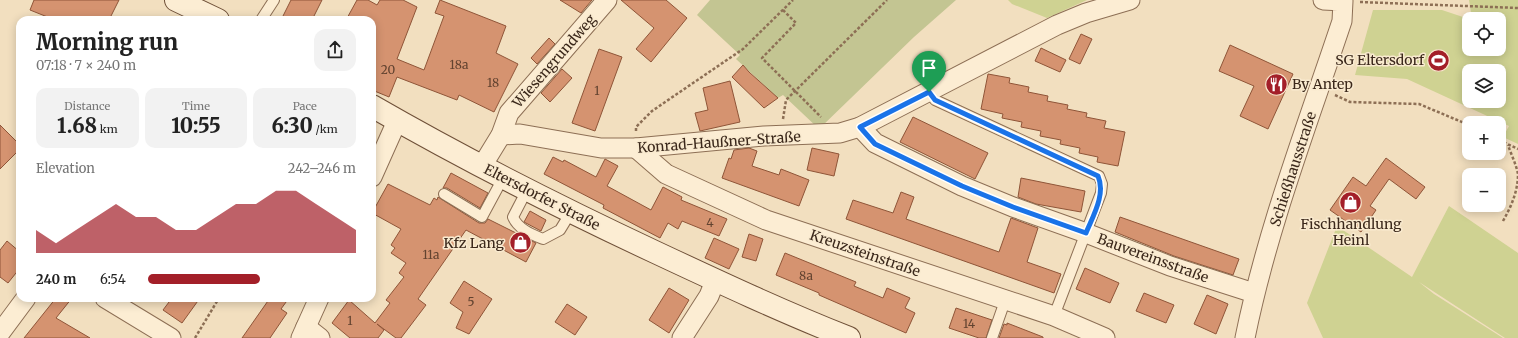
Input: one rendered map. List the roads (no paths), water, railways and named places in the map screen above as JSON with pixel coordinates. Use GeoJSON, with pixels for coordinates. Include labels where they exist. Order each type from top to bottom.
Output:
{"type":"FeatureCollection","features":[{"type":"Feature","properties":{"kind":"street"},"geometry":{"type":"LineString","coordinates":[[176,0],[210,16]]}},
{"type":"Feature","properties":{"kind":"street","name":"Wiesengrundweg"},"geometry":{"type":"LineString","coordinates":[[482,166],[502,135],[508,113],[607,0]]}},
{"type":"Feature","properties":{"kind":"street","name":"Konrad-Haußner-Straße"},"geometry":{"type":"LineString","coordinates":[[502,135],[520,134],[601,148],[636,148],[764,136],[840,133],[860,127],[1057,25],[1086,13],[1130,0]]}},
{"type":"Feature","properties":{"kind":"street","name":"Schießhausstraße"},"geometry":{"type":"LineString","coordinates":[[1245,338],[1254,293],[1291,167],[1320,88],[1342,21],[1344,1],[1323,0]]}},
{"type":"Feature","properties":{"kind":"street","name":"Eltersdorfer Straße"},"geometry":{"type":"LineString","coordinates":[[376,108],[503,178],[571,212],[715,281],[845,337]]}},
{"type":"Feature","properties":{"kind":"street"},"geometry":{"type":"LineString","coordinates":[[376,169],[397,121]]}},
{"type":"Feature","properties":{"kind":"street","name":"Bauvereinsstraße"},"geometry":{"type":"LineString","coordinates":[[860,127],[875,144],[962,186],[1013,207],[1086,233],[1170,266],[1254,293]]}},
{"type":"Feature","properties":{"kind":"street","name":"Kreuzsteinstraße"},"geometry":{"type":"LineString","coordinates":[[636,148],[666,174],[766,220],[1005,301],[1054,316],[1105,338]]}},
{"type":"Feature","properties":{"kind":"street"},"geometry":{"type":"LineString","coordinates":[[682,338],[709,296],[715,281]]}},
{"type":"Feature","properties":{"kind":"street"},"geometry":{"type":"LineString","coordinates":[[0,333],[23,302]]}},
{"type":"Feature","properties":{"kind":"street"},"geometry":{"type":"LineString","coordinates":[[112,302],[171,338]]}},
{"type":"Feature","properties":{"kind":"street"},"geometry":{"type":"LineString","coordinates":[[309,334],[318,302]]}},
{"type":"Feature","properties":{"kind":"lane"},"geometry":{"type":"LineString","coordinates":[[264,16],[274,0]]}},
{"type":"Feature","properties":{"kind":"lane"},"geometry":{"type":"LineString","coordinates":[[929,92],[935,100],[1098,176],[1102,184],[1101,193],[1054,316]]}},
{"type":"Feature","properties":{"kind":"lane"},"geometry":{"type":"LineString","coordinates":[[444,194],[482,217],[503,178]]}},
{"type":"Feature","properties":{"kind":"lane"},"geometry":{"type":"LineString","coordinates":[[527,190],[513,217],[516,223],[526,231],[543,239],[560,230],[571,212]]}},
{"type":"Feature","properties":{"kind":"lane"},"geometry":{"type":"LineString","coordinates":[[992,338],[1005,301]]}},
{"type":"Feature","properties":{"kind":"place","name":"SG Eltersdorf"},"geometry":{"type":"Point","coordinates":[1439,60]}},
{"type":"Feature","properties":{"kind":"place","name":"By Antep"},"geometry":{"type":"Point","coordinates":[1276,84]}},
{"type":"Feature","properties":{"kind":"place","name":"Fischhandlung Heinl"},"geometry":{"type":"Point","coordinates":[1351,202]}},
{"type":"Feature","properties":{"kind":"place","name":"Kfz Lang"},"geometry":{"type":"Point","coordinates":[520,243]}}]}
